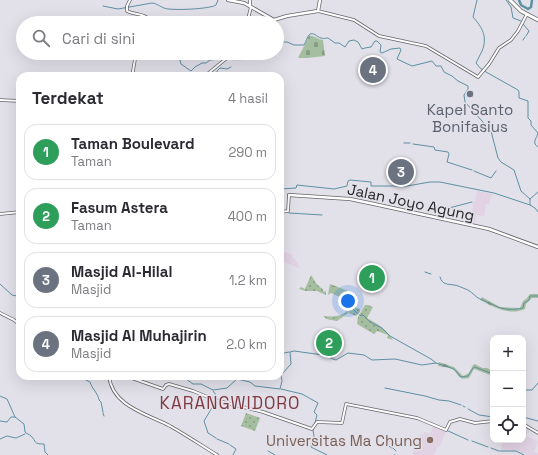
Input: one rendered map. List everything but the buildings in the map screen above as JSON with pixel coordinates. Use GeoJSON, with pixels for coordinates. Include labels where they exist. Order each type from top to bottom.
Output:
{"type":"FeatureCollection","features":[{"type":"Feature","properties":{"kind":"main road"},"geometry":{"type":"LineString","coordinates":[[228,0],[242,2],[265,16]]}},
{"type":"Feature","properties":{"kind":"main road"},"geometry":{"type":"LineString","coordinates":[[250,0],[250,7]]}},
{"type":"Feature","properties":{"kind":"main road"},"geometry":{"type":"LineString","coordinates":[[284,17],[318,11],[320,0]]}},
{"type":"Feature","properties":{"kind":"main road"},"geometry":{"type":"LineString","coordinates":[[510,0],[519,9],[538,20]]}},
{"type":"Feature","properties":{"kind":"main road","name":"Jalan Joyo Agung"},"geometry":{"type":"LineString","coordinates":[[289,195],[350,199],[489,230],[538,247]]}},
{"type":"Feature","properties":{"kind":"street"},"geometry":{"type":"LineString","coordinates":[[130,0],[127,7],[128,12],[144,16]]}},
{"type":"Feature","properties":{"kind":"street"},"geometry":{"type":"LineString","coordinates":[[248,16],[250,7]]}},
{"type":"Feature","properties":{"kind":"street"},"geometry":{"type":"LineString","coordinates":[[318,11],[354,20],[381,36],[423,45],[478,77],[490,64],[499,48],[511,40],[523,23],[527,14]]}},
{"type":"Feature","properties":{"kind":"street"},"geometry":{"type":"LineString","coordinates":[[133,72],[135,60]]}},
{"type":"Feature","properties":{"kind":"street"},"geometry":{"type":"LineString","coordinates":[[210,72],[224,60]]}},
{"type":"Feature","properties":{"kind":"street"},"geometry":{"type":"LineString","coordinates":[[0,100],[16,101]]}},
{"type":"Feature","properties":{"kind":"street"},"geometry":{"type":"LineString","coordinates":[[284,212],[288,211],[289,195]]}},
{"type":"Feature","properties":{"kind":"street"},"geometry":{"type":"LineString","coordinates":[[0,214],[16,212]]}},
{"type":"Feature","properties":{"kind":"street"},"geometry":{"type":"LineString","coordinates":[[0,312],[16,322]]}},
{"type":"Feature","properties":{"kind":"street"},"geometry":{"type":"LineString","coordinates":[[110,380],[112,390],[132,409],[173,428],[217,455]]}},
{"type":"Feature","properties":{"kind":"street"},"geometry":{"type":"LineString","coordinates":[[137,380],[163,389],[169,384],[185,388],[215,400],[263,412],[312,429],[317,422],[342,423],[346,404],[417,418],[446,430],[450,422],[460,419],[474,423],[490,421]]}},
{"type":"Feature","properties":{"kind":"street"},"geometry":{"type":"LineString","coordinates":[[526,426],[538,433]]}},
{"type":"Feature","properties":{"kind":"shaded area"},"geometry":{"type":"Polygon","coordinates":[[[477,191],[492,194],[489,204],[486,204],[484,216],[476,215],[475,226],[471,225],[473,202],[475,201],[477,191]]]}},
{"type":"Feature","properties":{"kind":"shaded area"},"geometry":{"type":"Polygon","coordinates":[[[284,252],[293,255],[292,258],[294,258],[300,267],[299,268],[284,262],[284,252]]]}},
{"type":"Feature","properties":{"kind":"shaded area","name":"Universitas Ma Chung"},"geometry":{"type":"Polygon","coordinates":[[[433,426],[446,431],[440,447],[438,446],[434,455],[412,455],[420,434],[423,435],[425,432],[430,434],[433,426]]]}},
{"type":"Feature","properties":{"kind":"shaded area"},"geometry":{"type":"Polygon","coordinates":[[[526,426],[530,428],[527,436],[538,442],[534,452],[538,453],[538,455],[526,455],[516,450],[501,449],[502,443],[526,443],[526,426]]]}},
{"type":"Feature","properties":{"kind":"green space"},"geometry":{"type":"Polygon","coordinates":[[[309,36],[323,40],[325,56],[298,58],[309,36]]]}},
{"type":"Feature","properties":{"kind":"green space"},"geometry":{"type":"Polygon","coordinates":[[[311,275],[324,292],[326,291],[326,295],[317,291],[306,291],[299,289],[301,287],[305,289],[311,275]]]}},
{"type":"Feature","properties":{"kind":"green space"},"geometry":{"type":"Polygon","coordinates":[[[330,284],[348,291],[344,299],[331,293],[328,295],[330,284]]]}},
{"type":"Feature","properties":{"kind":"green space"},"geometry":{"type":"Polygon","coordinates":[[[351,293],[357,295],[352,306],[360,309],[360,312],[356,316],[348,313],[337,321],[327,319],[323,316],[337,316],[346,312],[349,309],[345,299],[346,296],[349,297],[351,293]]]}},
{"type":"Feature","properties":{"kind":"green space"},"geometry":{"type":"Polygon","coordinates":[[[530,294],[538,294],[538,298],[532,298],[526,304],[525,309],[513,312],[502,310],[480,300],[482,297],[500,307],[520,308],[523,301],[530,294]]]}},
{"type":"Feature","properties":{"kind":"green space"},"geometry":{"type":"Polygon","coordinates":[[[365,305],[373,307],[367,318],[382,327],[393,340],[387,338],[388,335],[377,331],[374,334],[357,324],[358,317],[365,305]]]}},
{"type":"Feature","properties":{"kind":"green space"},"geometry":{"type":"Polygon","coordinates":[[[439,362],[454,367],[463,376],[469,373],[475,364],[482,368],[490,370],[490,375],[474,369],[469,378],[465,379],[460,378],[452,369],[438,366],[439,362]]]}},
{"type":"Feature","properties":{"kind":"green space"},"geometry":{"type":"Polygon","coordinates":[[[246,413],[260,418],[255,431],[241,426],[246,413]]]}},
{"type":"Feature","properties":{"kind":"waterway"},"geometry":{"type":"LineString","coordinates":[[103,6],[118,9],[152,3],[168,9],[190,9],[207,8],[216,5],[218,0]]}},
{"type":"Feature","properties":{"kind":"waterway"},"geometry":{"type":"LineString","coordinates":[[477,0],[473,17],[483,32],[484,46],[476,63],[486,72],[518,90],[519,98],[528,101],[528,118],[531,121],[531,125],[538,133],[535,142],[538,147]]}},
{"type":"Feature","properties":{"kind":"waterway"},"geometry":{"type":"LineString","coordinates":[[506,0],[511,7],[513,18],[521,21]]}},
{"type":"Feature","properties":{"kind":"waterway"},"geometry":{"type":"LineString","coordinates":[[519,0],[521,5],[528,9],[531,7],[532,0]]}},
{"type":"Feature","properties":{"kind":"waterway"},"geometry":{"type":"LineString","coordinates":[[523,24],[529,31],[526,36]]}},
{"type":"Feature","properties":{"kind":"waterway"},"geometry":{"type":"LineString","coordinates":[[284,42],[294,45],[304,45],[308,36],[312,34],[322,38],[328,38],[345,47],[349,41],[354,40],[358,42],[362,49],[371,47],[375,41],[377,41],[381,45],[380,52],[382,53],[391,49],[400,48],[401,50],[397,59],[412,66],[432,61],[436,66],[441,66],[444,72],[468,86],[468,89],[464,95],[465,102],[491,131],[498,158],[501,162],[514,170],[521,191],[530,199],[530,205],[538,212]]}},
{"type":"Feature","properties":{"kind":"waterway"},"geometry":{"type":"LineString","coordinates":[[180,60],[181,64],[191,71],[195,67],[210,60]]}},
{"type":"Feature","properties":{"kind":"waterway"},"geometry":{"type":"LineString","coordinates":[[217,72],[220,68],[227,69],[231,67]]}},
{"type":"Feature","properties":{"kind":"waterway"},"geometry":{"type":"LineString","coordinates":[[404,143],[410,143]]}},
{"type":"Feature","properties":{"kind":"waterway"},"geometry":{"type":"LineString","coordinates":[[413,144],[434,147],[435,150],[448,152],[447,162],[472,170]]}},
{"type":"Feature","properties":{"kind":"waterway"},"geometry":{"type":"LineString","coordinates":[[474,171],[491,178],[496,171]]}},
{"type":"Feature","properties":{"kind":"waterway"},"geometry":{"type":"LineString","coordinates":[[284,189],[296,188],[297,185],[334,189],[347,186],[348,181],[350,180],[371,182],[371,186],[407,186],[430,182],[440,182],[494,193],[530,205]]}},
{"type":"Feature","properties":{"kind":"waterway"},"geometry":{"type":"LineString","coordinates":[[530,199],[538,192]]}},
{"type":"Feature","properties":{"kind":"waterway"},"geometry":{"type":"LineString","coordinates":[[449,208],[472,202]]}},
{"type":"Feature","properties":{"kind":"waterway"},"geometry":{"type":"LineString","coordinates":[[289,213],[322,215]]}},
{"type":"Feature","properties":{"kind":"waterway"},"geometry":{"type":"LineString","coordinates":[[425,272],[431,274]]}},
{"type":"Feature","properties":{"kind":"waterway"},"geometry":{"type":"LineString","coordinates":[[440,277],[444,283],[456,285],[471,292],[478,298],[504,309],[523,308],[524,303],[529,300],[530,296],[538,296]]}},
{"type":"Feature","properties":{"kind":"waterway"},"geometry":{"type":"LineString","coordinates":[[0,284],[12,295],[16,296]]}},
{"type":"Feature","properties":{"kind":"waterway"},"geometry":{"type":"LineString","coordinates":[[353,309],[358,314]]}},
{"type":"Feature","properties":{"kind":"waterway"},"geometry":{"type":"LineString","coordinates":[[360,315],[363,315],[370,322],[382,328],[390,336],[436,363],[454,369],[461,377],[468,376],[475,367],[490,373]]}},
{"type":"Feature","properties":{"kind":"waterway"},"geometry":{"type":"LineString","coordinates":[[284,372],[291,364],[290,352],[294,351],[323,355],[336,360],[348,353],[364,355],[372,360],[395,359],[422,365],[436,363]]}},
{"type":"Feature","properties":{"kind":"waterway"},"geometry":{"type":"LineString","coordinates":[[284,353],[289,352]]}},
{"type":"Feature","properties":{"kind":"waterway"},"geometry":{"type":"LineString","coordinates":[[86,380],[90,382],[101,402],[103,412]]}},
{"type":"Feature","properties":{"kind":"waterway"},"geometry":{"type":"LineString","coordinates":[[188,380],[193,384],[201,384],[213,390],[227,388],[236,380]]}},
{"type":"Feature","properties":{"kind":"waterway"},"geometry":{"type":"LineString","coordinates":[[241,380],[250,382],[255,386],[280,389],[282,380]]}},
{"type":"Feature","properties":{"kind":"waterway"},"geometry":{"type":"LineString","coordinates":[[526,390],[532,390],[538,383]]}},
{"type":"Feature","properties":{"kind":"waterway"},"geometry":{"type":"LineString","coordinates":[[385,388],[449,401],[461,405]]}},
{"type":"Feature","properties":{"kind":"waterway"},"geometry":{"type":"LineString","coordinates":[[281,389],[302,394],[318,403],[314,412],[317,415],[315,423]]}},
{"type":"Feature","properties":{"kind":"waterway"},"geometry":{"type":"LineString","coordinates":[[213,391],[216,395],[215,399]]}},
{"type":"Feature","properties":{"kind":"waterway"},"geometry":{"type":"LineString","coordinates":[[0,396],[7,399],[15,417]]}},
{"type":"Feature","properties":{"kind":"waterway"},"geometry":{"type":"LineString","coordinates":[[213,405],[214,401]]}},
{"type":"Feature","properties":{"kind":"waterway"},"geometry":{"type":"LineString","coordinates":[[213,406],[204,421],[208,433],[216,438]]}},
{"type":"Feature","properties":{"kind":"waterway"},"geometry":{"type":"LineString","coordinates":[[468,409],[479,415],[490,417]]}},
{"type":"Feature","properties":{"kind":"waterway"},"geometry":{"type":"LineString","coordinates":[[0,421],[7,422],[11,417],[15,417],[24,424],[25,432],[38,444],[44,444],[45,452],[48,455]]}},
{"type":"Feature","properties":{"kind":"waterway"},"geometry":{"type":"LineString","coordinates":[[526,418],[538,421]]}},
{"type":"Feature","properties":{"kind":"waterway"},"geometry":{"type":"LineString","coordinates":[[416,419],[422,421]]}},
{"type":"Feature","properties":{"kind":"waterway"},"geometry":{"type":"LineString","coordinates":[[313,430],[314,436],[311,447],[327,455]]}},
{"type":"Feature","properties":{"kind":"waterway"},"geometry":{"type":"LineString","coordinates":[[446,430],[468,440]]}},
{"type":"Feature","properties":{"kind":"waterway"},"geometry":{"type":"LineString","coordinates":[[0,439],[7,436],[16,438],[25,434]]}},
{"type":"Feature","properties":{"kind":"waterway"},"geometry":{"type":"LineString","coordinates":[[217,439],[229,444]]}},
{"type":"Feature","properties":{"kind":"waterway"},"geometry":{"type":"LineString","coordinates":[[389,441],[387,440],[385,444],[392,448]]}},
{"type":"Feature","properties":{"kind":"waterway"},"geometry":{"type":"LineString","coordinates":[[472,441],[488,447]]}},
{"type":"Feature","properties":{"kind":"waterway"},"geometry":{"type":"LineString","coordinates":[[230,445],[236,449],[233,455]]}},
{"type":"Feature","properties":{"kind":"waterway"},"geometry":{"type":"LineString","coordinates":[[393,448],[396,451]]}},
{"type":"Feature","properties":{"kind":"waterway"},"geometry":{"type":"LineString","coordinates":[[491,448],[499,451]]}},
{"type":"Feature","properties":{"kind":"waterway"},"geometry":{"type":"LineString","coordinates":[[268,451],[275,455]]}},
{"type":"Feature","properties":{"kind":"waterway"},"geometry":{"type":"LineString","coordinates":[[500,451],[516,451],[524,455]]}},
{"type":"Feature","properties":{"kind":"place","name":"Masjid Al Muhajirin"},"geometry":{"type":"Point","coordinates":[373,70]}},
{"type":"Feature","properties":{"kind":"place","name":"Kapel Santo Bonifasius"},"geometry":{"type":"Point","coordinates":[470,94]}},
{"type":"Feature","properties":{"kind":"place","name":"Masjid Al-Hilal"},"geometry":{"type":"Point","coordinates":[401,172]}},
{"type":"Feature","properties":{"kind":"place","name":"Taman Boulevard"},"geometry":{"type":"Point","coordinates":[372,278]}},
{"type":"Feature","properties":{"kind":"place","name":"Fasum Astera"},"geometry":{"type":"Point","coordinates":[329,343]}},
{"type":"Feature","properties":{"kind":"place","name":"Universitas Ma Chung"},"geometry":{"type":"Point","coordinates":[430,440]}},
{"type":"Feature","properties":{"kind":"district","name":"KARANGWIDORO"},"geometry":{"type":"Point","coordinates":[230,403]}}]}
